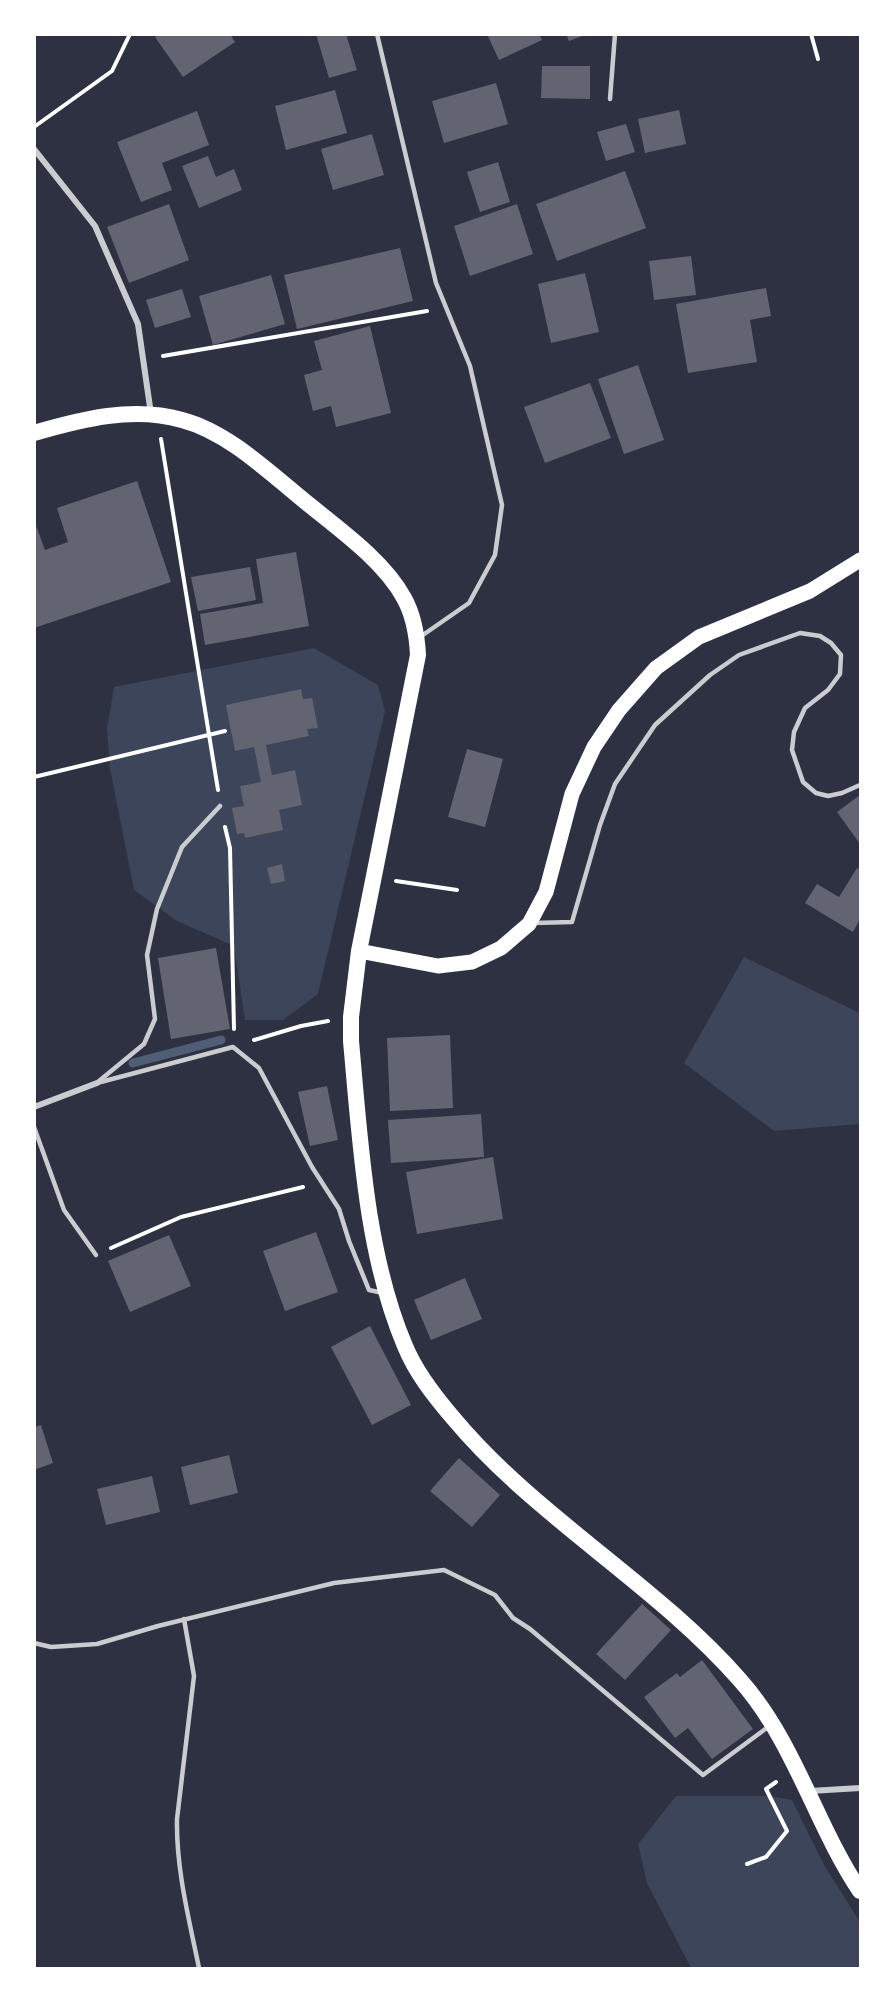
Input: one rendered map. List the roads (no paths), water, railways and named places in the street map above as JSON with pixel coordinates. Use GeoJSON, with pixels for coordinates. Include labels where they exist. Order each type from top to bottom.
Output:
{"type":"FeatureCollection","features":[{"type":"Feature","properties":{"kind":"highway"},"geometry":{"type":"LineString","coordinates":[[34,433],[74,422],[113,415],[154,415],[183,420],[208,429],[246,454],[367,554],[403,597],[413,618],[418,655],[359,951],[351,1017],[351,1041],[366,1193],[384,1286],[405,1348],[432,1394],[480,1450],[526,1492],[708,1644],[743,1683],[773,1724],[809,1791],[845,1868],[861,1891]]}},
{"type":"Feature","properties":{"kind":"main road"},"geometry":{"type":"LineString","coordinates":[[359,951],[438,966],[472,962],[501,948],[529,924],[546,892],[572,794],[594,747],[619,710],[656,668],[699,637],[810,591],[861,560]]}},
{"type":"Feature","properties":{"kind":"street"},"geometry":{"type":"LineString","coordinates":[[34,149],[95,226],[138,324],[154,415]]}},
{"type":"Feature","properties":{"kind":"street"},"geometry":{"type":"LineString","coordinates":[[34,1107],[97,1083]]}},
{"type":"Feature","properties":{"kind":"street"},"geometry":{"type":"LineString","coordinates":[[809,1791],[861,1788]]}},
{"type":"Feature","properties":{"kind":"lane"},"geometry":{"type":"LineString","coordinates":[[377,34],[436,283],[470,366],[502,505],[495,555],[469,603],[417,639]]}},
{"type":"Feature","properties":{"kind":"lane"},"geometry":{"type":"LineString","coordinates":[[610,99],[615,34]]}},
{"type":"Feature","properties":{"kind":"lane"},"geometry":{"type":"LineString","coordinates":[[529,924],[572,922],[600,825],[615,784],[655,725],[710,675],[739,656],[800,633],[819,636],[831,642],[840,655],[840,674],[828,690],[805,708],[794,732],[792,750],[802,782],[816,793],[828,796],[861,785]]}},
{"type":"Feature","properties":{"kind":"lane"},"geometry":{"type":"LineString","coordinates":[[97,1083],[144,1044],[155,1019],[147,955],[157,909],[182,848],[220,806]]}},
{"type":"Feature","properties":{"kind":"lane"},"geometry":{"type":"LineString","coordinates":[[97,1083],[233,1047],[259,1068],[312,1167],[339,1209],[369,1290],[388,1294]]}},
{"type":"Feature","properties":{"kind":"lane"},"geometry":{"type":"LineString","coordinates":[[34,1127],[64,1210],[96,1255]]}},
{"type":"Feature","properties":{"kind":"lane"},"geometry":{"type":"LineString","coordinates":[[34,1643],[51,1647],[97,1644],[184,1619],[334,1583],[444,1570],[495,1594],[513,1618],[530,1629],[703,1775],[773,1724]]}},
{"type":"Feature","properties":{"kind":"lane"},"geometry":{"type":"LineString","coordinates":[[184,1619],[194,1676],[176,1841],[199,1968]]}},
{"type":"Feature","properties":{"kind":"waterway"},"geometry":{"type":"LineString","coordinates":[[133,1063],[221,1040]]}}]}
